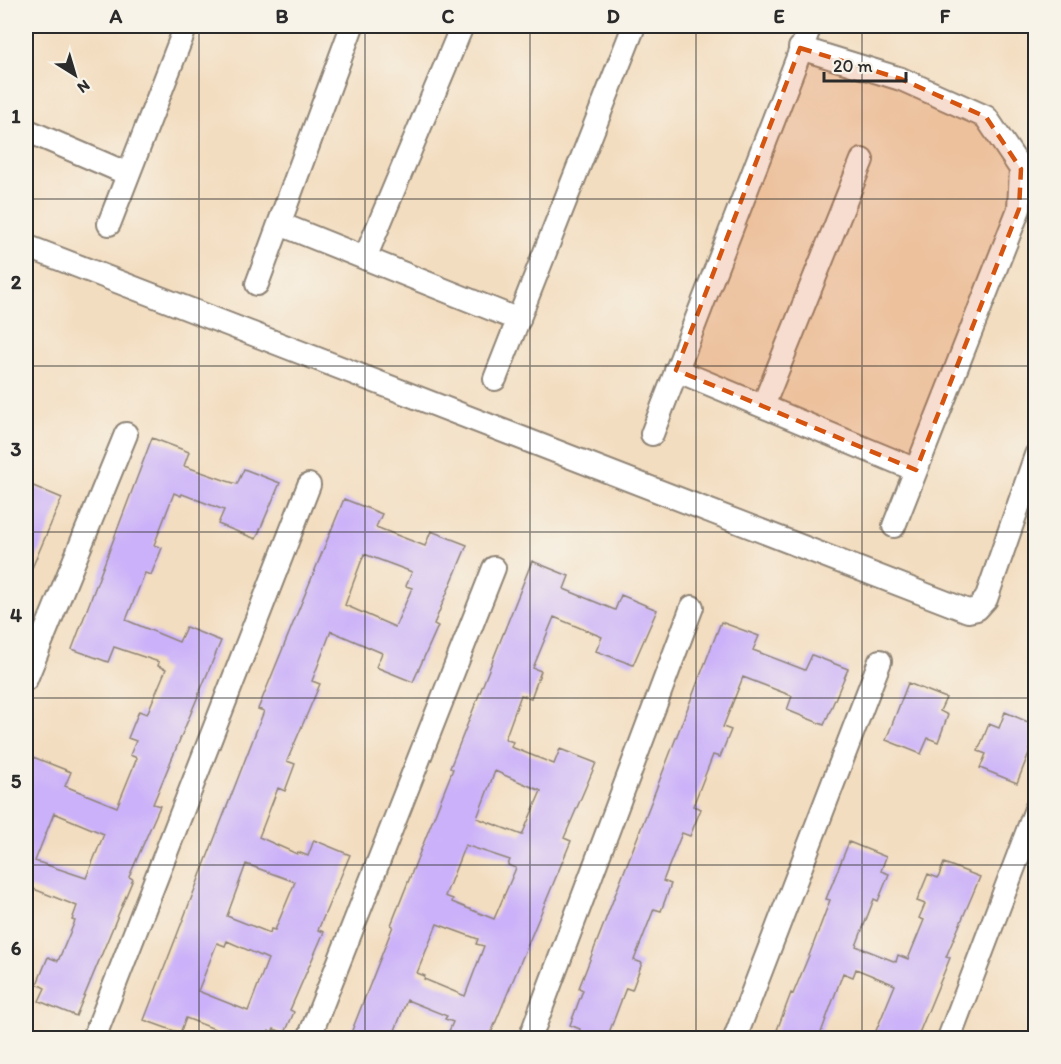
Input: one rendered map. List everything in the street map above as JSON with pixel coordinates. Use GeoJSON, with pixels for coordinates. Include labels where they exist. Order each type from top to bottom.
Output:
{"type":"FeatureCollection","features":[{"type":"Feature","properties":{"kind":"street"},"geometry":{"type":"LineString","coordinates":[[109,224],[186,26]]}},
{"type":"Feature","properties":{"kind":"street"},"geometry":{"type":"LineString","coordinates":[[257,284],[352,26]]}},
{"type":"Feature","properties":{"kind":"street"},"geometry":{"type":"LineString","coordinates":[[365,258],[462,26]]}},
{"type":"Feature","properties":{"kind":"street"},"geometry":{"type":"LineString","coordinates":[[495,379],[634,26]]}},
{"type":"Feature","properties":{"kind":"street"},"geometry":{"type":"LineString","coordinates":[[652,434],[810,26]]}},
{"type":"Feature","properties":{"kind":"street"},"geometry":{"type":"LineString","coordinates":[[800,48],[901,79],[986,117],[1021,169],[1019,209],[894,526]]}},
{"type":"Feature","properties":{"kind":"street"},"geometry":{"type":"LineString","coordinates":[[26,130],[128,174]]}},
{"type":"Feature","properties":{"kind":"street"},"geometry":{"type":"LineString","coordinates":[[763,406],[862,160]]}},
{"type":"Feature","properties":{"kind":"street"},"geometry":{"type":"LineString","coordinates":[[280,224],[519,320]]}},
{"type":"Feature","properties":{"kind":"street"},"geometry":{"type":"LineString","coordinates":[[26,246],[968,611],[977,609],[986,599],[1035,455]]}},
{"type":"Feature","properties":{"kind":"street"},"geometry":{"type":"LineString","coordinates":[[676,370],[916,470]]}},
{"type":"Feature","properties":{"kind":"street"},"geometry":{"type":"LineString","coordinates":[[26,679],[126,434]]}},
{"type":"Feature","properties":{"kind":"street"},"geometry":{"type":"LineString","coordinates":[[94,1038],[309,485]]}},
{"type":"Feature","properties":{"kind":"street"},"geometry":{"type":"LineString","coordinates":[[309,1038],[494,568]]}},
{"type":"Feature","properties":{"kind":"street"},"geometry":{"type":"LineString","coordinates":[[530,1038],[692,607]]}},
{"type":"Feature","properties":{"kind":"street"},"geometry":{"type":"LineString","coordinates":[[735,1038],[880,661]]}},
{"type":"Feature","properties":{"kind":"street"},"geometry":{"type":"LineString","coordinates":[[948,1038],[1035,809]]}},
{"type":"Feature","properties":{"kind":"highlighted area"},"geometry":{"type":"Polygon","coordinates":[[[800,48],[901,79],[986,117],[1021,169],[1019,209],[916,470],[676,370],[800,48]]]}},
{"type":"Feature","properties":{"kind":"building"},"geometry":{"type":"Polygon","coordinates":[[[152,438],[189,452],[184,466],[237,484],[244,469],[280,483],[256,539],[218,524],[224,510],[174,493],[154,545],[162,548],[151,575],[145,573],[126,620],[179,642],[186,627],[221,641],[153,804],[160,806],[129,877],[133,879],[76,1016],[39,1001],[45,988],[37,984],[48,957],[58,961],[75,921],[72,920],[77,906],[26,886],[26,778],[33,757],[71,772],[65,786],[117,807],[137,758],[130,755],[136,741],[128,738],[139,711],[147,714],[166,669],[158,666],[159,662],[114,647],[108,662],[72,649],[152,438]],[[54,813],[35,861],[86,878],[104,834],[54,813]]]}},
{"type":"Feature","properties":{"kind":"building"},"geometry":{"type":"Polygon","coordinates":[[[26,483],[62,498],[26,582],[26,483]]]}},
{"type":"Feature","properties":{"kind":"building"},"geometry":{"type":"Polygon","coordinates":[[[344,499],[382,514],[376,527],[425,546],[431,531],[467,545],[434,624],[438,626],[413,682],[376,667],[382,653],[331,631],[312,681],[320,684],[287,761],[295,764],[285,791],[278,788],[259,837],[297,854],[298,852],[308,856],[314,840],[350,855],[318,930],[324,932],[290,1010],[294,1012],[285,1033],[274,1029],[272,1033],[269,1031],[265,1038],[238,1038],[186,1018],[180,1033],[144,1020],[264,711],[258,709],[344,499]],[[364,554],[345,605],[395,627],[412,588],[406,586],[412,572],[364,554]],[[246,864],[227,916],[270,933],[271,929],[275,930],[295,882],[246,864]],[[227,941],[225,946],[217,943],[198,991],[248,1011],[268,959],[227,941]]]}},
{"type":"Feature","properties":{"kind":"building"},"geometry":{"type":"Polygon","coordinates":[[[532,561],[569,576],[564,589],[615,610],[621,595],[657,610],[633,665],[596,651],[602,637],[554,617],[533,668],[541,671],[531,698],[521,695],[505,739],[513,742],[511,747],[554,764],[560,749],[596,763],[564,838],[571,841],[489,1038],[446,1038],[453,1022],[445,1019],[447,1016],[407,1000],[392,1038],[349,1038],[453,769],[450,768],[532,561]],[[495,771],[477,818],[522,835],[541,791],[495,771]],[[465,845],[445,896],[453,899],[452,902],[494,919],[516,868],[508,865],[510,860],[465,845]],[[437,924],[417,973],[425,976],[424,979],[465,996],[484,946],[476,944],[478,939],[437,924]]]}},
{"type":"Feature","properties":{"kind":"building"},"geometry":{"type":"Polygon","coordinates":[[[721,622],[759,636],[753,650],[805,670],[812,655],[848,669],[824,725],[787,710],[792,696],[743,677],[723,727],[731,730],[720,757],[713,755],[693,806],[701,809],[690,836],[682,833],[663,881],[671,884],[661,911],[654,909],[634,960],[642,963],[632,990],[626,988],[607,1038],[594,1038],[579,1034],[580,1029],[570,1025],[583,990],[579,988],[721,622]]]}},
{"type":"Feature","properties":{"kind":"building"},"geometry":{"type":"Polygon","coordinates":[[[908,683],[946,698],[940,711],[948,715],[938,742],[928,738],[921,754],[886,740],[908,683]]]}},
{"type":"Feature","properties":{"kind":"building"},"geometry":{"type":"Polygon","coordinates":[[[1005,712],[1035,725],[1035,738],[1017,783],[980,768],[986,754],[978,751],[989,724],[999,728],[1005,712]]]}},
{"type":"Feature","properties":{"kind":"building"},"geometry":{"type":"Polygon","coordinates":[[[849,842],[886,857],[881,871],[889,874],[878,901],[874,899],[856,946],[896,962],[898,955],[908,959],[924,920],[919,918],[925,904],[917,901],[928,874],[938,878],[944,863],[980,877],[946,957],[950,958],[917,1038],[873,1038],[895,985],[856,969],[853,977],[843,973],[819,1038],[774,1038],[791,993],[793,994],[810,953],[830,900],[826,899],[849,842]]]}}]}
